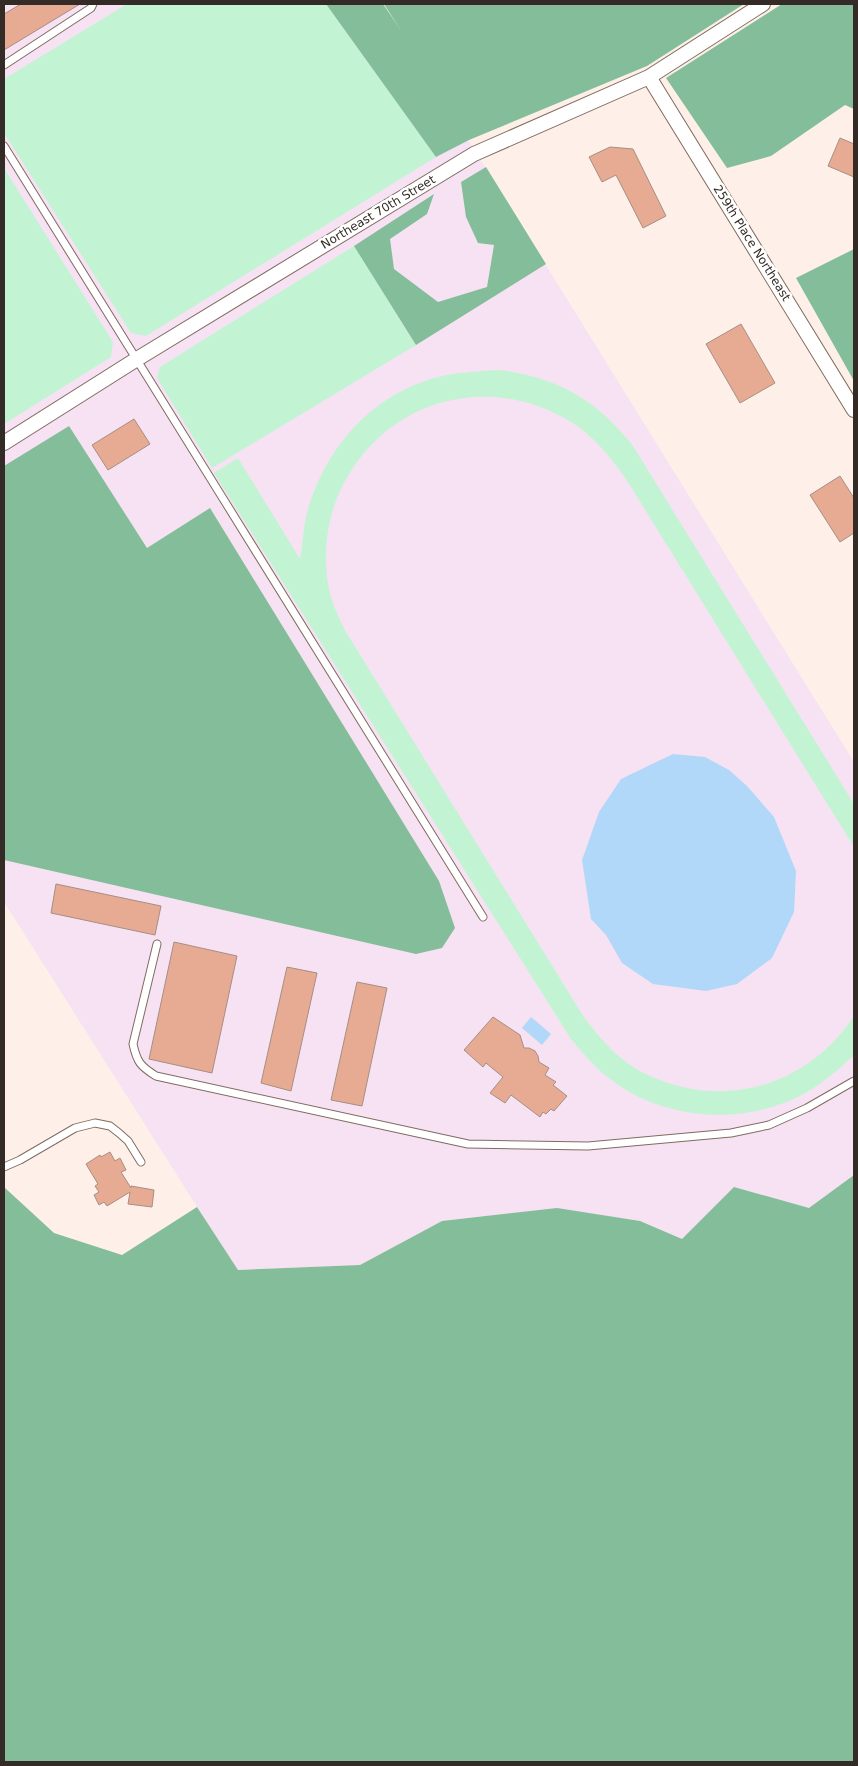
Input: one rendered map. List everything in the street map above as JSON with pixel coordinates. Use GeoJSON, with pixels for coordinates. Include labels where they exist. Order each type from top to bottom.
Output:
{"type":"FeatureCollection","features":[{"type":"Feature","properties":{"kind":"street","name":"Northeast 70th Street"},"geometry":{"type":"LineString","coordinates":[[4,443],[137,359],[474,154],[649,77],[763,4]]}},
{"type":"Feature","properties":{"kind":"street","name":"259th Place Northeast"},"geometry":{"type":"LineString","coordinates":[[649,77],[854,410]]}},
{"type":"Feature","properties":{"kind":"lane"},"geometry":{"type":"LineString","coordinates":[[4,65],[91,8],[93,4]]}},
{"type":"Feature","properties":{"kind":"lane"},"geometry":{"type":"LineString","coordinates":[[4,146],[483,917]]}},
{"type":"Feature","properties":{"kind":"lane"},"geometry":{"type":"LineString","coordinates":[[157,944],[132,1044],[136,1059],[156,1076],[468,1144],[588,1146],[731,1133],[769,1125],[808,1108],[854,1081]]}},
{"type":"Feature","properties":{"kind":"lane"},"geometry":{"type":"LineString","coordinates":[[4,1167],[20,1160],[75,1128],[95,1123],[110,1126],[119,1133],[128,1141],[141,1162]]}},
{"type":"Feature","properties":{"kind":"shaded area"},"geometry":{"type":"Polygon","coordinates":[[[4,4],[384,4],[854,762],[854,1311],[442,1221],[360,1265],[237,1270],[4,902],[4,4]]]}},
{"type":"Feature","properties":{"kind":"green space"},"geometry":{"type":"Polygon","coordinates":[[[127,4],[326,4],[436,157],[146,336],[131,333],[4,133],[4,79],[127,4]]]}},
{"type":"Feature","properties":{"kind":"green space"},"geometry":{"type":"Polygon","coordinates":[[[326,4],[383,4],[400,29],[384,4],[744,4],[647,66],[469,140],[436,157],[326,4]]]}},
{"type":"Feature","properties":{"kind":"green space"},"geometry":{"type":"Polygon","coordinates":[[[782,4],[854,4],[854,109],[845,105],[771,156],[727,168],[666,78],[782,4]]]}},
{"type":"Feature","properties":{"kind":"green space"},"geometry":{"type":"Polygon","coordinates":[[[486,167],[546,264],[416,345],[354,246],[434,194],[427,214],[390,239],[394,269],[438,302],[487,287],[494,245],[478,243],[466,217],[461,182],[486,167]]]}},
{"type":"Feature","properties":{"kind":"green space"},"geometry":{"type":"Polygon","coordinates":[[[4,168],[113,342],[111,357],[4,424],[4,168]]]}},
{"type":"Feature","properties":{"kind":"green space"},"geometry":{"type":"Polygon","coordinates":[[[354,246],[416,345],[212,468],[157,378],[160,367],[354,246]]]}},
{"type":"Feature","properties":{"kind":"green space"},"geometry":{"type":"Polygon","coordinates":[[[854,249],[854,381],[796,278],[854,249]]]}},
{"type":"Feature","properties":{"kind":"green space"},"geometry":{"type":"Polygon","coordinates":[[[499,370],[540,379],[574,393],[605,415],[633,446],[854,804],[854,847],[626,479],[608,455],[587,434],[571,422],[540,407],[507,398],[475,397],[444,402],[414,413],[387,431],[363,454],[338,495],[330,521],[326,562],[329,589],[334,606],[346,632],[585,1019],[606,1044],[621,1058],[650,1076],[683,1087],[708,1091],[733,1091],[757,1087],[780,1079],[801,1068],[839,1036],[854,1016],[854,1055],[819,1084],[785,1103],[761,1110],[736,1114],[711,1115],[686,1112],[661,1106],[638,1097],[610,1079],[587,1058],[571,1039],[214,473],[238,458],[300,559],[307,513],[315,489],[326,466],[356,426],[374,409],[395,395],[417,384],[442,376],[499,370]]]}},
{"type":"Feature","properties":{"kind":"green space"},"geometry":{"type":"Polygon","coordinates":[[[69,426],[147,548],[210,508],[439,881],[455,928],[442,948],[416,954],[4,860],[4,466],[69,426]]]}},
{"type":"Feature","properties":{"kind":"green space"},"geometry":{"type":"Polygon","coordinates":[[[854,1175],[854,1762],[4,1762],[4,1187],[54,1233],[122,1255],[197,1207],[238,1270],[360,1265],[442,1221],[557,1208],[640,1221],[682,1239],[734,1187],[809,1208],[854,1175]]]}},
{"type":"Feature","properties":{"kind":"water"},"geometry":{"type":"Polygon","coordinates":[[[673,754],[705,757],[729,770],[747,786],[774,817],[796,871],[794,912],[772,958],[737,984],[706,991],[653,984],[622,963],[606,935],[591,919],[582,860],[599,812],[621,779],[673,754]]]}},
{"type":"Feature","properties":{"kind":"water"},"geometry":{"type":"Polygon","coordinates":[[[531,1017],[551,1034],[542,1045],[522,1028],[531,1017]]]}},
{"type":"Feature","properties":{"kind":"building"},"geometry":{"type":"Polygon","coordinates":[[[21,4],[80,4],[4,50],[4,14],[21,4]]]}},
{"type":"Feature","properties":{"kind":"building"},"geometry":{"type":"Polygon","coordinates":[[[840,138],[854,144],[854,177],[828,166],[840,138]]]}},
{"type":"Feature","properties":{"kind":"building"},"geometry":{"type":"Polygon","coordinates":[[[610,147],[633,149],[666,216],[643,228],[616,175],[602,182],[589,157],[610,147]]]}},
{"type":"Feature","properties":{"kind":"building"},"geometry":{"type":"Polygon","coordinates":[[[741,324],[775,383],[740,403],[706,344],[741,324]]]}},
{"type":"Feature","properties":{"kind":"building"},"geometry":{"type":"Polygon","coordinates":[[[134,419],[150,444],[108,470],[92,445],[134,419]]]}},
{"type":"Feature","properties":{"kind":"building"},"geometry":{"type":"Polygon","coordinates":[[[840,476],[854,498],[854,533],[840,542],[810,495],[840,476]]]}},
{"type":"Feature","properties":{"kind":"building"},"geometry":{"type":"Polygon","coordinates":[[[56,884],[161,906],[155,935],[51,913],[56,884]]]}},
{"type":"Feature","properties":{"kind":"building"},"geometry":{"type":"Polygon","coordinates":[[[174,942],[237,956],[212,1073],[149,1059],[174,942]]]}},
{"type":"Feature","properties":{"kind":"building"},"geometry":{"type":"Polygon","coordinates":[[[287,967],[317,973],[291,1091],[261,1083],[287,967]]]}},
{"type":"Feature","properties":{"kind":"building"},"geometry":{"type":"Polygon","coordinates":[[[357,982],[387,988],[362,1106],[331,1100],[357,982]]]}},
{"type":"Feature","properties":{"kind":"building"},"geometry":{"type":"Polygon","coordinates":[[[493,1017],[520,1035],[524,1048],[535,1051],[539,1062],[549,1068],[545,1075],[556,1082],[553,1085],[567,1096],[554,1111],[551,1109],[546,1114],[543,1112],[540,1117],[511,1095],[505,1103],[490,1093],[503,1077],[486,1063],[483,1067],[464,1050],[493,1017]]]}},
{"type":"Feature","properties":{"kind":"building"},"geometry":{"type":"Polygon","coordinates":[[[110,1152],[115,1161],[120,1158],[126,1170],[121,1172],[131,1188],[131,1186],[154,1190],[152,1207],[128,1204],[130,1192],[107,1206],[104,1202],[99,1205],[94,1195],[99,1192],[95,1186],[98,1184],[86,1164],[100,1155],[101,1157],[110,1152]]]}}]}
